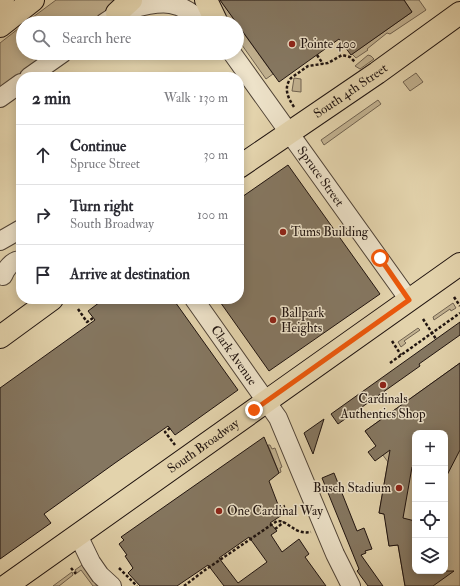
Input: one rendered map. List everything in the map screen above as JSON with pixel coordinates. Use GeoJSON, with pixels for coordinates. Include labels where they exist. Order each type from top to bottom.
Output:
{"type":"FeatureCollection","features":[{"type":"Feature","properties":{"kind":"main road"},"geometry":{"type":"LineString","coordinates":[[0,3],[3,0]]}},
{"type":"Feature","properties":{"kind":"main road"},"geometry":{"type":"LineString","coordinates":[[0,26],[33,0]]}},
{"type":"Feature","properties":{"kind":"main road"},"geometry":{"type":"LineString","coordinates":[[206,0],[214,16]]}},
{"type":"Feature","properties":{"kind":"main road","name":"South 4th Street"},"geometry":{"type":"LineString","coordinates":[[244,164],[460,13]]}},
{"type":"Feature","properties":{"kind":"main road","name":"South Broadway"},"geometry":{"type":"LineString","coordinates":[[6,586],[460,264]]}},
{"type":"Feature","properties":{"kind":"main road"},"geometry":{"type":"LineString","coordinates":[[0,337],[45,304]]}},
{"type":"Feature","properties":{"kind":"street"},"geometry":{"type":"LineString","coordinates":[[117,12],[148,2],[170,1],[190,10],[196,16]]}},
{"type":"Feature","properties":{"kind":"street"},"geometry":{"type":"LineString","coordinates":[[36,72],[52,60]]}},
{"type":"Feature","properties":{"kind":"street","name":"Spruce Street"},"geometry":{"type":"LineString","coordinates":[[237,60],[409,300]]}},
{"type":"Feature","properties":{"kind":"street"},"geometry":{"type":"LineString","coordinates":[[0,98],[16,87]]}},
{"type":"Feature","properties":{"kind":"street"},"geometry":{"type":"LineString","coordinates":[[0,241],[16,232]]}},
{"type":"Feature","properties":{"kind":"street"},"geometry":{"type":"LineString","coordinates":[[2,277],[6,269],[16,262]]}},
{"type":"Feature","properties":{"kind":"street"},"geometry":{"type":"LineString","coordinates":[[2,277],[10,276],[16,272]]}},
{"type":"Feature","properties":{"kind":"street","name":"Clark Avenue"},"geometry":{"type":"LineString","coordinates":[[198,304],[267,401],[282,426],[335,554],[351,586]]}},
{"type":"Feature","properties":{"kind":"street"},"geometry":{"type":"LineString","coordinates":[[78,535],[91,562],[100,575],[114,579]]}},
{"type":"Feature","properties":{"kind":"path"},"geometry":{"type":"LineString","coordinates":[[317,55],[323,65]]}},
{"type":"Feature","properties":{"kind":"path"},"geometry":{"type":"LineString","coordinates":[[294,107],[287,95],[289,80],[312,64],[323,65],[342,55],[350,57],[355,62]]}},
{"type":"Feature","properties":{"kind":"path"},"geometry":{"type":"LineString","coordinates":[[454,297],[460,306]]}},
{"type":"Feature","properties":{"kind":"path"},"geometry":{"type":"LineString","coordinates":[[78,309],[87,322],[93,318]]}},
{"type":"Feature","properties":{"kind":"path"},"geometry":{"type":"LineString","coordinates":[[390,363],[460,313]]}},
{"type":"Feature","properties":{"kind":"path"},"geometry":{"type":"LineString","coordinates":[[423,319],[436,338]]}},
{"type":"Feature","properties":{"kind":"path"},"geometry":{"type":"LineString","coordinates":[[392,341],[402,355]]}},
{"type":"Feature","properties":{"kind":"path"},"geometry":{"type":"LineString","coordinates":[[170,428],[165,432],[175,445]]}},
{"type":"Feature","properties":{"kind":"path"},"geometry":{"type":"LineString","coordinates":[[279,508],[285,506]]}},
{"type":"Feature","properties":{"kind":"path"},"geometry":{"type":"LineString","coordinates":[[184,586],[277,521],[284,522],[296,531],[304,533]]}},
{"type":"Feature","properties":{"kind":"path"},"geometry":{"type":"LineString","coordinates":[[275,529],[284,522]]}},
{"type":"Feature","properties":{"kind":"path"},"geometry":{"type":"LineString","coordinates":[[71,568],[76,574]]}},
{"type":"Feature","properties":{"kind":"path"},"geometry":{"type":"LineString","coordinates":[[114,579],[137,586]]}},
{"type":"Feature","properties":{"kind":"shaded area"},"geometry":{"type":"Polygon","coordinates":[[[56,0],[121,0],[99,16],[34,16],[56,0]]]}},
{"type":"Feature","properties":{"kind":"shaded area"},"geometry":{"type":"Polygon","coordinates":[[[212,0],[220,0],[232,16],[222,16],[212,0]]]}},
{"type":"Feature","properties":{"kind":"shaded area"},"geometry":{"type":"Polygon","coordinates":[[[404,0],[419,0],[426,10],[390,34],[387,33],[367,49],[368,50],[356,58],[352,54],[412,12],[404,0]]]}},
{"type":"Feature","properties":{"kind":"shaded area"},"geometry":{"type":"Polygon","coordinates":[[[16,30],[16,60],[39,60],[23,72],[16,72],[16,77],[0,89],[0,43],[16,30]]]}},
{"type":"Feature","properties":{"kind":"shaded area"},"geometry":{"type":"Polygon","coordinates":[[[244,34],[273,74],[266,79],[244,48],[244,34]]]}},
{"type":"Feature","properties":{"kind":"shaded area"},"geometry":{"type":"Polygon","coordinates":[[[368,55],[374,59],[360,69],[355,66],[368,55]]]}},
{"type":"Feature","properties":{"kind":"shaded area"},"geometry":{"type":"Polygon","coordinates":[[[416,73],[423,82],[410,91],[403,82],[416,73]]]}},
{"type":"Feature","properties":{"kind":"shaded area"},"geometry":{"type":"Polygon","coordinates":[[[294,78],[301,79],[301,92],[292,91],[294,78]]]}},
{"type":"Feature","properties":{"kind":"shaded area"},"geometry":{"type":"Polygon","coordinates":[[[378,100],[381,104],[324,145],[321,140],[378,100]]]}},
{"type":"Feature","properties":{"kind":"shaded area"},"geometry":{"type":"Polygon","coordinates":[[[453,303],[456,308],[451,311],[450,309],[434,320],[433,317],[453,303]]]}},
{"type":"Feature","properties":{"kind":"shaded area"},"geometry":{"type":"Polygon","coordinates":[[[418,328],[420,330],[404,341],[406,343],[401,347],[398,342],[418,328]]]}},
{"type":"Feature","properties":{"kind":"shaded area","name":"Busch Stadium"},"geometry":{"type":"Polygon","coordinates":[[[460,363],[460,586],[405,586],[398,545],[389,546],[386,524],[396,517],[379,513],[388,462],[365,431],[460,363]]]}},
{"type":"Feature","properties":{"kind":"shaded area"},"geometry":{"type":"Polygon","coordinates":[[[268,445],[270,445],[272,449],[275,448],[282,467],[280,468],[281,472],[279,473],[268,445]]]}},
{"type":"Feature","properties":{"kind":"shaded area"},"geometry":{"type":"Polygon","coordinates":[[[82,565],[97,586],[93,586],[81,570],[77,573],[75,570],[82,565]]]}},
{"type":"Feature","properties":{"kind":"shaded area"},"geometry":{"type":"Polygon","coordinates":[[[72,572],[73,575],[59,586],[53,586],[72,572]]]}},
{"type":"Feature","properties":{"kind":"building","name":"Pointe 400"},"geometry":{"type":"Polygon","coordinates":[[[220,0],[404,0],[412,12],[351,55],[339,39],[279,82],[244,33],[244,16],[232,16],[220,0]]]}},
{"type":"Feature","properties":{"kind":"building"},"geometry":{"type":"Polygon","coordinates":[[[288,165],[380,294],[269,371],[222,304],[244,304],[244,196],[288,165]]]}},
{"type":"Feature","properties":{"kind":"building"},"geometry":{"type":"Polygon","coordinates":[[[97,304],[177,304],[238,390],[175,435],[168,426],[115,463],[44,514],[51,523],[0,559],[0,388],[95,320],[88,311],[97,304]]]}},
{"type":"Feature","properties":{"kind":"building"},"geometry":{"type":"Polygon","coordinates":[[[460,322],[460,335],[419,364],[420,366],[338,424],[331,414],[460,322]]]}},
{"type":"Feature","properties":{"kind":"building","name":"Busch Stadium"},"geometry":{"type":"Polygon","coordinates":[[[460,363],[460,450],[448,473],[448,430],[412,430],[412,467],[403,518],[412,520],[412,574],[448,574],[448,571],[454,571],[433,586],[405,586],[398,545],[389,546],[384,514],[379,513],[390,450],[375,461],[368,452],[376,446],[365,431],[460,363]]]}},
{"type":"Feature","properties":{"kind":"building"},"geometry":{"type":"Polygon","coordinates":[[[324,419],[313,454],[304,433],[324,419]]]}},
{"type":"Feature","properties":{"kind":"building","name":"One Cardinal Way"},"geometry":{"type":"Polygon","coordinates":[[[264,437],[279,473],[269,481],[282,515],[270,523],[277,531],[271,535],[282,552],[299,539],[309,554],[305,557],[326,586],[224,586],[208,565],[177,586],[140,586],[128,573],[133,568],[125,556],[127,555],[119,544],[124,540],[121,537],[264,437]],[[249,537],[219,558],[238,583],[267,562],[249,537]]]}},
{"type":"Feature","properties":{"kind":"building"},"geometry":{"type":"Polygon","coordinates":[[[334,473],[357,531],[364,528],[372,549],[365,551],[366,553],[361,555],[383,586],[368,586],[357,571],[359,569],[322,478],[334,473]]]}},
{"type":"Feature","properties":{"kind":"place","name":"Pointe 400"},"geometry":{"type":"Point","coordinates":[292,44]}},
{"type":"Feature","properties":{"kind":"place","name":"Tums Building"},"geometry":{"type":"Point","coordinates":[283,232]}},
{"type":"Feature","properties":{"kind":"place","name":"Ballpark Heights"},"geometry":{"type":"Point","coordinates":[273,320]}},
{"type":"Feature","properties":{"kind":"place","name":"Cardinals Authentics Shop"},"geometry":{"type":"Point","coordinates":[383,385]}},
{"type":"Feature","properties":{"kind":"place","name":"Busch Stadium"},"geometry":{"type":"Point","coordinates":[399,488]}},
{"type":"Feature","properties":{"kind":"place","name":"One Cardinal Way"},"geometry":{"type":"Point","coordinates":[219,511]}},
{"type":"Feature","properties":{"kind":"route"},"geometry":{"type":"LineString","coordinates":[[254,410],[409,300],[380,258]]}}]}
